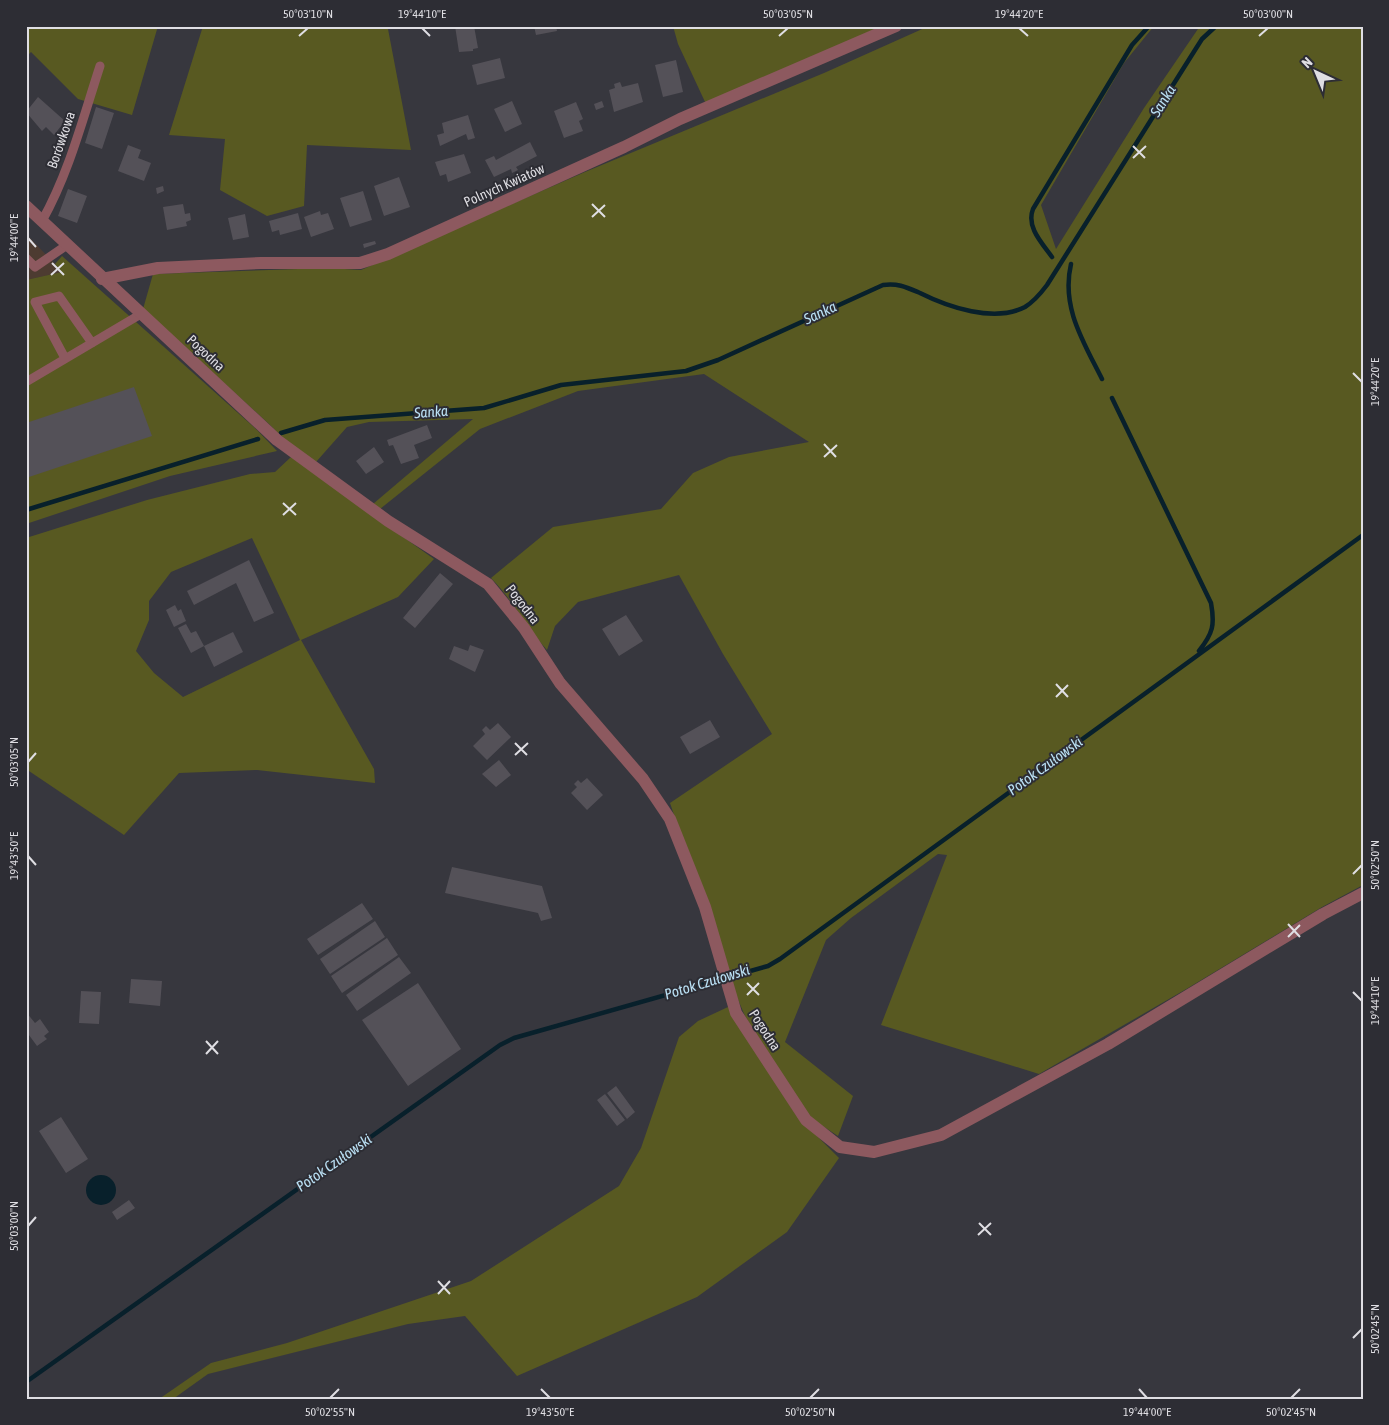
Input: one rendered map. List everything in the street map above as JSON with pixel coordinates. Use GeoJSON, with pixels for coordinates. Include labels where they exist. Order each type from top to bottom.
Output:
{"type":"FeatureCollection","features":[{"type":"Feature","properties":{"kind":"street","name":"Polnych Kwiatów"},"geometry":{"type":"LineString","coordinates":[[102,278],[158,268],[360,263],[397,250],[624,147],[680,119],[896,26]]}},
{"type":"Feature","properties":{"kind":"street","name":"Pogodna"},"geometry":{"type":"LineString","coordinates":[[26,206],[277,440],[388,521],[488,584],[524,628],[560,683],[643,779],[670,819],[705,907],[721,968],[736,1013],[806,1120],[840,1147],[874,1152],[941,1135],[1108,1044],[1323,914],[1363,893]]}},
{"type":"Feature","properties":{"kind":"lane","name":"Borówkowa"},"geometry":{"type":"LineString","coordinates":[[42,221],[53,202],[71,158],[100,66]]}},
{"type":"Feature","properties":{"kind":"lane"},"geometry":{"type":"LineString","coordinates":[[26,258],[31,268],[67,244]]}},
{"type":"Feature","properties":{"kind":"lane"},"geometry":{"type":"LineString","coordinates":[[65,358],[35,302],[59,296],[92,343]]}},
{"type":"Feature","properties":{"kind":"lane"},"geometry":{"type":"LineString","coordinates":[[26,382],[141,314]]}},
{"type":"Feature","properties":{"kind":"shaded area"},"geometry":{"type":"Polygon","coordinates":[[[26,26],[158,26],[132,115],[78,99],[31,52],[26,57],[26,26]]]}},
{"type":"Feature","properties":{"kind":"shaded area"},"geometry":{"type":"Polygon","coordinates":[[[203,26],[401,26],[388,29],[411,150],[307,145],[304,206],[267,216],[220,190],[225,139],[169,135],[203,26]]]}},
{"type":"Feature","properties":{"kind":"shaded area"},"geometry":{"type":"Polygon","coordinates":[[[673,26],[883,26],[706,104],[678,44],[673,26]]]}},
{"type":"Feature","properties":{"kind":"shaded area"},"geometry":{"type":"Polygon","coordinates":[[[929,26],[1154,26],[1124,63],[1041,205],[1056,249],[1144,108],[1200,26],[1363,26],[1363,885],[1322,907],[1188,988],[1039,1074],[881,1025],[947,855],[938,854],[851,918],[826,940],[785,1042],[853,1096],[838,1136],[809,1117],[745,1016],[731,983],[670,803],[772,734],[723,654],[679,575],[578,602],[555,626],[547,650],[491,578],[553,527],[661,509],[693,473],[729,457],[809,442],[704,374],[578,391],[480,429],[380,509],[373,504],[473,419],[369,422],[347,427],[316,462],[284,439],[143,309],[153,274],[328,268],[361,270],[585,172],[824,73],[929,26]]]}},
{"type":"Feature","properties":{"kind":"shaded area"},"geometry":{"type":"Polygon","coordinates":[[[26,234],[55,264],[63,272],[26,280],[26,234]]]}},
{"type":"Feature","properties":{"kind":"shaded area"},"geometry":{"type":"Polygon","coordinates":[[[62,256],[257,430],[277,451],[170,476],[26,524],[26,280],[62,272],[55,264],[62,256]]]}},
{"type":"Feature","properties":{"kind":"shaded area"},"geometry":{"type":"Polygon","coordinates":[[[291,457],[434,559],[398,597],[301,640],[374,769],[375,783],[257,770],[179,773],[124,835],[26,769],[26,538],[147,500],[250,474],[275,472],[291,457]],[[252,538],[171,572],[149,601],[149,620],[136,651],[154,673],[183,697],[300,640],[252,538]]]}},
{"type":"Feature","properties":{"kind":"shaded area"},"geometry":{"type":"Polygon","coordinates":[[[728,1007],[796,1115],[839,1158],[787,1232],[697,1297],[517,1376],[465,1316],[408,1324],[208,1374],[173,1399],[159,1399],[211,1363],[287,1343],[471,1281],[619,1186],[641,1148],[679,1037],[698,1021],[728,1007]]]}},
{"type":"Feature","properties":{"kind":"water"},"geometry":{"type":"Polygon","coordinates":[[[101,1175],[107,1176],[115,1184],[115,1196],[107,1204],[101,1205],[95,1204],[87,1196],[86,1190],[87,1184],[95,1176],[101,1175]]]}},
{"type":"Feature","properties":{"kind":"building"},"geometry":{"type":"Polygon","coordinates":[[[455,26],[474,26],[478,48],[473,49],[473,51],[459,52],[455,26]]]}},
{"type":"Feature","properties":{"kind":"building"},"geometry":{"type":"Polygon","coordinates":[[[534,26],[556,26],[557,31],[536,35],[534,26]]]}},
{"type":"Feature","properties":{"kind":"building"},"geometry":{"type":"Polygon","coordinates":[[[500,58],[505,78],[477,85],[472,65],[500,58]]]}},
{"type":"Feature","properties":{"kind":"building"},"geometry":{"type":"Polygon","coordinates":[[[676,60],[683,92],[663,97],[655,65],[676,60]]]}},
{"type":"Feature","properties":{"kind":"building"},"geometry":{"type":"Polygon","coordinates":[[[620,82],[622,87],[638,83],[643,102],[614,112],[609,90],[615,88],[614,84],[620,82]]]}},
{"type":"Feature","properties":{"kind":"building"},"geometry":{"type":"Polygon","coordinates":[[[38,97],[65,121],[54,135],[46,127],[42,131],[26,112],[38,97]]]}},
{"type":"Feature","properties":{"kind":"building"},"geometry":{"type":"Polygon","coordinates":[[[512,101],[522,124],[505,132],[494,109],[512,101]]]}},
{"type":"Feature","properties":{"kind":"building"},"geometry":{"type":"Polygon","coordinates":[[[602,101],[604,107],[596,110],[594,104],[602,101]]]}},
{"type":"Feature","properties":{"kind":"building"},"geometry":{"type":"Polygon","coordinates":[[[576,102],[583,119],[579,121],[583,131],[564,138],[554,111],[576,102]]]}},
{"type":"Feature","properties":{"kind":"building"},"geometry":{"type":"Polygon","coordinates":[[[96,107],[114,113],[102,149],[85,143],[96,107]]]}},
{"type":"Feature","properties":{"kind":"building"},"geometry":{"type":"Polygon","coordinates":[[[468,115],[475,138],[468,140],[466,134],[440,146],[437,135],[444,133],[442,123],[468,115]]]}},
{"type":"Feature","properties":{"kind":"building"},"geometry":{"type":"Polygon","coordinates":[[[530,142],[537,156],[516,167],[518,170],[512,173],[511,169],[494,177],[485,160],[494,156],[496,160],[530,142]]]}},
{"type":"Feature","properties":{"kind":"building"},"geometry":{"type":"Polygon","coordinates":[[[128,145],[141,150],[138,158],[151,163],[144,181],[118,171],[128,145]]]}},
{"type":"Feature","properties":{"kind":"building"},"geometry":{"type":"Polygon","coordinates":[[[464,154],[471,173],[448,182],[446,174],[440,176],[435,162],[464,154]]]}},
{"type":"Feature","properties":{"kind":"building"},"geometry":{"type":"Polygon","coordinates":[[[399,177],[410,207],[384,216],[374,186],[399,177]]]}},
{"type":"Feature","properties":{"kind":"building"},"geometry":{"type":"Polygon","coordinates":[[[163,186],[164,191],[157,194],[156,188],[163,186]]]}},
{"type":"Feature","properties":{"kind":"building"},"geometry":{"type":"Polygon","coordinates":[[[68,189],[87,196],[77,223],[58,216],[68,189]]]}},
{"type":"Feature","properties":{"kind":"building"},"geometry":{"type":"Polygon","coordinates":[[[363,191],[372,220],[350,227],[340,198],[363,191]]]}},
{"type":"Feature","properties":{"kind":"building"},"geometry":{"type":"Polygon","coordinates":[[[183,204],[185,214],[190,213],[191,220],[186,222],[187,226],[167,230],[163,207],[183,204]]]}},
{"type":"Feature","properties":{"kind":"building"},"geometry":{"type":"Polygon","coordinates":[[[320,211],[321,215],[328,213],[334,229],[311,237],[304,217],[320,211]]]}},
{"type":"Feature","properties":{"kind":"building"},"geometry":{"type":"Polygon","coordinates":[[[298,213],[302,229],[280,235],[279,230],[272,232],[269,221],[298,213]]]}},
{"type":"Feature","properties":{"kind":"building"},"geometry":{"type":"Polygon","coordinates":[[[245,214],[249,237],[233,240],[228,218],[245,214]]]}},
{"type":"Feature","properties":{"kind":"building"},"geometry":{"type":"Polygon","coordinates":[[[375,241],[376,244],[364,248],[363,244],[375,241]]]}},
{"type":"Feature","properties":{"kind":"building"},"geometry":{"type":"Polygon","coordinates":[[[134,387],[152,436],[26,478],[26,423],[134,387]]]}},
{"type":"Feature","properties":{"kind":"building"},"geometry":{"type":"Polygon","coordinates":[[[427,425],[432,438],[414,445],[419,458],[401,464],[393,445],[389,446],[387,440],[427,425]]]}},
{"type":"Feature","properties":{"kind":"building"},"geometry":{"type":"Polygon","coordinates":[[[374,447],[384,462],[366,474],[356,461],[374,447]]]}},
{"type":"Feature","properties":{"kind":"building"},"geometry":{"type":"Polygon","coordinates":[[[249,560],[274,613],[254,622],[236,583],[194,605],[187,591],[249,560]]]}},
{"type":"Feature","properties":{"kind":"building"},"geometry":{"type":"Polygon","coordinates":[[[440,573],[453,584],[415,628],[403,618],[440,573]]]}},
{"type":"Feature","properties":{"kind":"building"},"geometry":{"type":"Polygon","coordinates":[[[175,605],[178,611],[181,609],[186,621],[174,627],[166,610],[175,605]]]}},
{"type":"Feature","properties":{"kind":"building"},"geometry":{"type":"Polygon","coordinates":[[[626,615],[643,641],[619,656],[602,629],[626,615]]]}},
{"type":"Feature","properties":{"kind":"building"},"geometry":{"type":"Polygon","coordinates":[[[186,624],[191,633],[196,631],[204,646],[191,653],[178,628],[186,624]]]}},
{"type":"Feature","properties":{"kind":"building"},"geometry":{"type":"Polygon","coordinates":[[[233,632],[243,652],[214,667],[204,646],[233,632]]]}},
{"type":"Feature","properties":{"kind":"building"},"geometry":{"type":"Polygon","coordinates":[[[470,645],[484,650],[475,672],[449,659],[454,646],[468,651],[470,645]]]}},
{"type":"Feature","properties":{"kind":"building"},"geometry":{"type":"Polygon","coordinates":[[[710,720],[720,737],[690,754],[680,737],[710,720]]]}},
{"type":"Feature","properties":{"kind":"building"},"geometry":{"type":"Polygon","coordinates":[[[498,723],[511,737],[487,760],[473,746],[485,734],[482,730],[486,726],[490,730],[498,723]]]}},
{"type":"Feature","properties":{"kind":"building"},"geometry":{"type":"Polygon","coordinates":[[[499,760],[511,775],[496,787],[482,774],[499,760]]]}},
{"type":"Feature","properties":{"kind":"building"},"geometry":{"type":"Polygon","coordinates":[[[587,778],[603,795],[587,810],[571,793],[577,787],[574,784],[578,780],[581,783],[587,778]]]}},
{"type":"Feature","properties":{"kind":"building"},"geometry":{"type":"Polygon","coordinates":[[[452,867],[542,886],[552,918],[541,921],[538,913],[445,893],[452,867]]]}},
{"type":"Feature","properties":{"kind":"building"},"geometry":{"type":"Polygon","coordinates":[[[362,903],[373,919],[318,955],[307,939],[362,903]]]}},
{"type":"Feature","properties":{"kind":"building"},"geometry":{"type":"Polygon","coordinates":[[[375,921],[385,937],[330,974],[320,959],[375,921]]]}},
{"type":"Feature","properties":{"kind":"building"},"geometry":{"type":"Polygon","coordinates":[[[387,938],[398,955],[342,993],[331,976],[387,938]]]}},
{"type":"Feature","properties":{"kind":"building"},"geometry":{"type":"Polygon","coordinates":[[[399,957],[411,973],[357,1011],[346,995],[399,957]]]}},
{"type":"Feature","properties":{"kind":"building"},"geometry":{"type":"Polygon","coordinates":[[[131,979],[162,981],[160,1006],[129,1003],[131,979]]]}},
{"type":"Feature","properties":{"kind":"building"},"geometry":{"type":"Polygon","coordinates":[[[418,983],[461,1049],[408,1086],[362,1020],[418,983]]]}},
{"type":"Feature","properties":{"kind":"building"},"geometry":{"type":"Polygon","coordinates":[[[81,991],[101,992],[99,1024],[79,1023],[81,991]]]}},
{"type":"Feature","properties":{"kind":"building"},"geometry":{"type":"Polygon","coordinates":[[[26,1012],[35,1023],[40,1019],[49,1032],[44,1036],[47,1039],[37,1046],[26,1031],[26,1012]]]}},
{"type":"Feature","properties":{"kind":"building"},"geometry":{"type":"Polygon","coordinates":[[[616,1086],[635,1112],[627,1119],[607,1093],[616,1086]]]}},
{"type":"Feature","properties":{"kind":"building"},"geometry":{"type":"Polygon","coordinates":[[[605,1094],[625,1120],[617,1126],[597,1100],[605,1094]]]}},
{"type":"Feature","properties":{"kind":"building"},"geometry":{"type":"Polygon","coordinates":[[[61,1117],[88,1159],[66,1173],[39,1131],[61,1117]]]}},
{"type":"Feature","properties":{"kind":"building"},"geometry":{"type":"Polygon","coordinates":[[[129,1200],[135,1208],[117,1220],[112,1212],[129,1200]]]}},
{"type":"Feature","properties":{"kind":"waterway"},"geometry":{"type":"LineString","coordinates":[[1052,257],[1033,228],[1031,216],[1033,209],[1132,45],[1149,26]]}},
{"type":"Feature","properties":{"kind":"waterway","name":"Sanka"},"geometry":{"type":"LineString","coordinates":[[281,433],[325,420],[484,408],[561,385],[686,371],[718,360],[883,285],[902,286],[957,308],[971,311],[999,314],[1013,312],[1025,307],[1047,285],[1202,39],[1216,26]]}},
{"type":"Feature","properties":{"kind":"waterway"},"geometry":{"type":"LineString","coordinates":[[1071,264],[1069,280],[1071,309],[1081,337],[1102,379]]}},
{"type":"Feature","properties":{"kind":"waterway"},"geometry":{"type":"LineString","coordinates":[[1112,398],[1211,603],[1212,628],[1199,651]]}},
{"type":"Feature","properties":{"kind":"waterway","name":"Sanka"},"geometry":{"type":"LineString","coordinates":[[26,510],[258,439]]}},
{"type":"Feature","properties":{"kind":"waterway","name":"Potok Czułowski"},"geometry":{"type":"LineString","coordinates":[[26,1382],[500,1045],[514,1038],[768,966],[780,959],[1363,535]]}}]}
